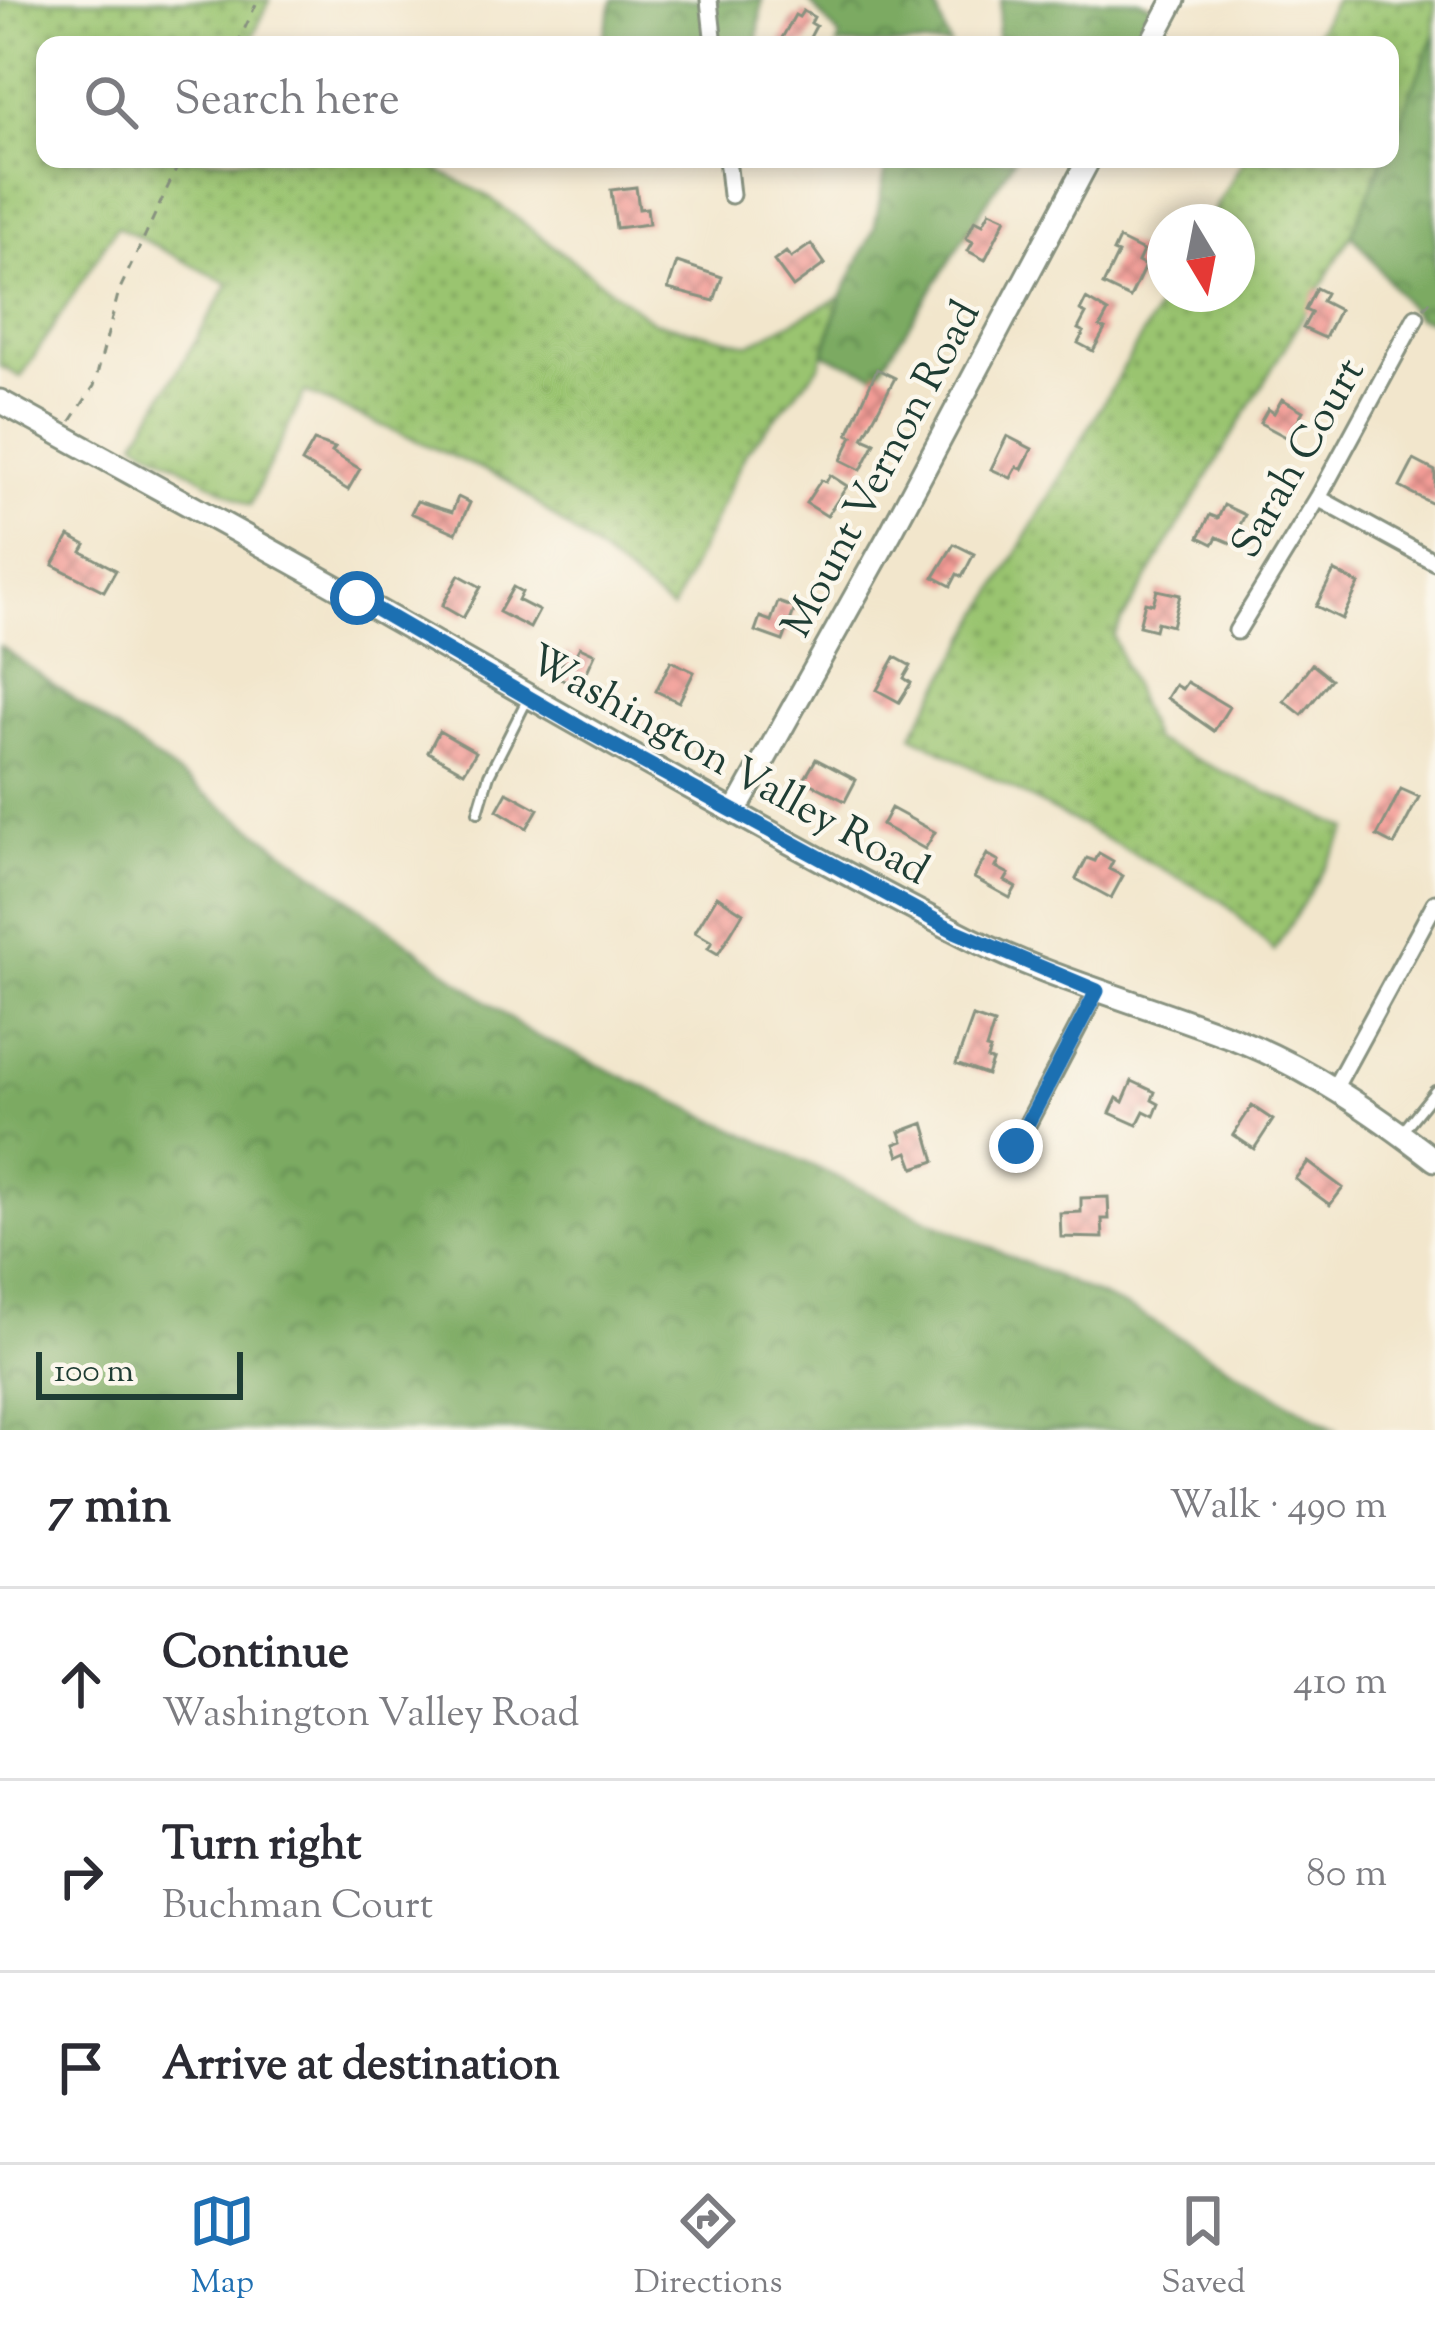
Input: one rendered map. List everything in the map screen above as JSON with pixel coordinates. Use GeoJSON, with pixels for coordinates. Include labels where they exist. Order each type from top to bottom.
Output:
{"type":"FeatureCollection","features":[{"type":"Feature","properties":{"kind":"street"},"geometry":{"type":"LineString","coordinates":[[709,0],[713,36]]}},
{"type":"Feature","properties":{"kind":"street"},"geometry":{"type":"LineString","coordinates":[[1155,36],[1174,0]]}},
{"type":"Feature","properties":{"kind":"street"},"geometry":{"type":"LineString","coordinates":[[728,168],[731,195]]}},
{"type":"Feature","properties":{"kind":"street","name":"Mount Vernon Road"},"geometry":{"type":"LineString","coordinates":[[735,812],[891,532],[1084,168]]}},
{"type":"Feature","properties":{"kind":"street","name":"Sarah Court"},"geometry":{"type":"LineString","coordinates":[[1237,631],[1318,498],[1416,317]]}},
{"type":"Feature","properties":{"kind":"street","name":"Washington Valley Road"},"geometry":{"type":"LineString","coordinates":[[0,401],[955,931],[1097,991],[1236,1039],[1334,1089],[1435,1160]]}},
{"type":"Feature","properties":{"kind":"street"},"geometry":{"type":"LineString","coordinates":[[1318,498],[1435,562]]}},
{"type":"Feature","properties":{"kind":"street"},"geometry":{"type":"LineString","coordinates":[[1334,1089],[1435,903]]}},
{"type":"Feature","properties":{"kind":"street"},"geometry":{"type":"LineString","coordinates":[[1016,1146],[1097,991]]}},
{"type":"Feature","properties":{"kind":"lane"},"geometry":{"type":"LineString","coordinates":[[478,812],[489,775],[528,697]]}},
{"type":"Feature","properties":{"kind":"lane"},"geometry":{"type":"LineString","coordinates":[[1401,1134],[1435,1091]]}},
{"type":"Feature","properties":{"kind":"path"},"geometry":{"type":"LineString","coordinates":[[241,36],[258,0]]}},
{"type":"Feature","properties":{"kind":"path"},"geometry":{"type":"LineString","coordinates":[[62,436],[94,386],[119,290],[178,168]]}},
{"type":"Feature","properties":{"kind":"green space"},"geometry":{"type":"Polygon","coordinates":[[[0,0],[270,0],[253,36],[36,36],[36,168],[433,168],[489,197],[652,321],[749,344],[841,297],[820,365],[746,452],[672,610],[507,480],[305,392],[250,505],[136,441],[229,284],[117,226],[21,377],[0,366],[0,0]]]}},
{"type":"Feature","properties":{"kind":"green space"},"geometry":{"type":"Polygon","coordinates":[[[613,0],[762,0],[758,36],[603,36],[613,0]]]}},
{"type":"Feature","properties":{"kind":"green space"},"geometry":{"type":"Polygon","coordinates":[[[808,0],[933,0],[947,36],[839,36],[808,0]]]}},
{"type":"Feature","properties":{"kind":"green space"},"geometry":{"type":"Polygon","coordinates":[[[1001,0],[1138,0],[1158,8],[1144,36],[997,36],[1001,0]]]}},
{"type":"Feature","properties":{"kind":"green space"},"geometry":{"type":"Polygon","coordinates":[[[1335,0],[1435,0],[1435,34],[1399,121],[1399,36],[1314,36],[1335,0]]]}},
{"type":"Feature","properties":{"kind":"green space"},"geometry":{"type":"Polygon","coordinates":[[[1435,34],[1435,322],[1416,317],[1352,234],[1379,168],[1399,168],[1399,121],[1435,34]]]}},
{"type":"Feature","properties":{"kind":"green space"},"geometry":{"type":"Polygon","coordinates":[[[886,168],[1008,168],[877,375],[824,354],[841,297],[874,229],[886,168]]]}},
{"type":"Feature","properties":{"kind":"green space"},"geometry":{"type":"Polygon","coordinates":[[[1239,168],[1379,168],[1352,234],[1113,636],[1153,740],[1348,829],[1274,951],[1224,902],[912,735],[1156,312],[1255,312],[1255,204],[1218,204],[1239,168]]]}},
{"type":"Feature","properties":{"kind":"green space"},"geometry":{"type":"Polygon","coordinates":[[[0,646],[526,1031],[943,1227],[1135,1311],[1336,1430],[0,1430],[0,646]]]}},
{"type":"Feature","properties":{"kind":"building"},"geometry":{"type":"Polygon","coordinates":[[[803,11],[814,17],[811,36],[783,36],[795,15],[803,11]]]}},
{"type":"Feature","properties":{"kind":"building"},"geometry":{"type":"Polygon","coordinates":[[[636,187],[639,209],[647,208],[649,224],[616,228],[611,190],[636,187]]]}},
{"type":"Feature","properties":{"kind":"building"},"geometry":{"type":"Polygon","coordinates":[[[990,211],[1006,218],[985,260],[968,251],[973,242],[966,238],[975,220],[983,224],[990,211]]]}},
{"type":"Feature","properties":{"kind":"building"},"geometry":{"type":"Polygon","coordinates":[[[1119,239],[1143,251],[1138,262],[1145,266],[1130,298],[1103,285],[1118,254],[1113,252],[1119,239]]]}},
{"type":"Feature","properties":{"kind":"building"},"geometry":{"type":"Polygon","coordinates":[[[811,244],[825,264],[793,287],[774,261],[786,252],[791,258],[811,244]]]}},
{"type":"Feature","properties":{"kind":"building"},"geometry":{"type":"Polygon","coordinates":[[[677,262],[722,277],[714,301],[668,289],[677,262]]]}},
{"type":"Feature","properties":{"kind":"building"},"geometry":{"type":"Polygon","coordinates":[[[1316,288],[1326,293],[1322,301],[1339,310],[1325,338],[1303,328],[1311,313],[1305,310],[1316,288]]]}},
{"type":"Feature","properties":{"kind":"building"},"geometry":{"type":"Polygon","coordinates":[[[1086,299],[1108,312],[1093,351],[1078,343],[1084,332],[1078,329],[1086,314],[1080,311],[1086,299]]]}},
{"type":"Feature","properties":{"kind":"building"},"geometry":{"type":"Polygon","coordinates":[[[877,369],[895,378],[863,438],[875,443],[861,470],[841,460],[877,369]]]}},
{"type":"Feature","properties":{"kind":"building"},"geometry":{"type":"Polygon","coordinates":[[[1282,399],[1303,411],[1288,438],[1260,423],[1282,399]]]}},
{"type":"Feature","properties":{"kind":"building"},"geometry":{"type":"Polygon","coordinates":[[[1007,436],[1032,449],[1022,469],[1017,467],[1011,478],[991,469],[1007,436]]]}},
{"type":"Feature","properties":{"kind":"building"},"geometry":{"type":"Polygon","coordinates":[[[314,441],[335,448],[332,452],[360,469],[348,490],[302,462],[314,441]]]}},
{"type":"Feature","properties":{"kind":"building"},"geometry":{"type":"Polygon","coordinates":[[[1414,460],[1435,471],[1435,505],[1400,487],[1414,460]]]}},
{"type":"Feature","properties":{"kind":"building"},"geometry":{"type":"Polygon","coordinates":[[[830,475],[847,486],[827,516],[806,503],[830,475]]]}},
{"type":"Feature","properties":{"kind":"building"},"geometry":{"type":"Polygon","coordinates":[[[458,497],[470,503],[456,533],[411,513],[417,501],[452,512],[458,497]]]}},
{"type":"Feature","properties":{"kind":"building"},"geometry":{"type":"Polygon","coordinates":[[[1224,505],[1245,515],[1231,543],[1217,537],[1213,544],[1199,537],[1210,515],[1218,518],[1224,505]]]}},
{"type":"Feature","properties":{"kind":"building"},"geometry":{"type":"Polygon","coordinates":[[[69,536],[86,545],[82,552],[116,570],[104,591],[53,565],[69,536]]]}},
{"type":"Feature","properties":{"kind":"building"},"geometry":{"type":"Polygon","coordinates":[[[954,544],[974,554],[962,577],[957,574],[951,586],[934,577],[954,544]]]}},
{"type":"Feature","properties":{"kind":"building"},"geometry":{"type":"Polygon","coordinates":[[[1334,571],[1359,584],[1342,619],[1316,606],[1334,571]]]}},
{"type":"Feature","properties":{"kind":"building"},"geometry":{"type":"Polygon","coordinates":[[[459,575],[481,587],[463,618],[442,606],[459,575]]]}},
{"type":"Feature","properties":{"kind":"building"},"geometry":{"type":"Polygon","coordinates":[[[513,587],[522,592],[518,600],[539,611],[530,628],[499,612],[513,587]]]}},
{"type":"Feature","properties":{"kind":"building"},"geometry":{"type":"Polygon","coordinates":[[[1157,590],[1180,595],[1172,626],[1157,622],[1155,630],[1139,626],[1145,602],[1153,604],[1157,590]]]}},
{"type":"Feature","properties":{"kind":"building"},"geometry":{"type":"Polygon","coordinates":[[[778,602],[795,608],[783,641],[755,631],[760,617],[771,621],[778,602]]]}},
{"type":"Feature","properties":{"kind":"building"},"geometry":{"type":"Polygon","coordinates":[[[580,647],[595,654],[584,678],[579,676],[575,685],[556,676],[567,652],[575,656],[580,647]]]}},
{"type":"Feature","properties":{"kind":"building"},"geometry":{"type":"Polygon","coordinates":[[[895,657],[911,666],[904,678],[911,683],[899,702],[877,690],[895,657]]]}},
{"type":"Feature","properties":{"kind":"building"},"geometry":{"type":"Polygon","coordinates":[[[671,661],[694,672],[679,702],[656,691],[671,661]]]}},
{"type":"Feature","properties":{"kind":"building"},"geometry":{"type":"Polygon","coordinates":[[[1312,664],[1331,679],[1302,715],[1284,701],[1312,664]]]}},
{"type":"Feature","properties":{"kind":"building"},"geometry":{"type":"Polygon","coordinates":[[[1187,682],[1229,707],[1214,731],[1167,698],[1175,685],[1182,689],[1187,682]]]}},
{"type":"Feature","properties":{"kind":"building"},"geometry":{"type":"Polygon","coordinates":[[[439,731],[476,752],[464,772],[428,752],[439,731]]]}},
{"type":"Feature","properties":{"kind":"building"},"geometry":{"type":"Polygon","coordinates":[[[816,759],[856,780],[845,801],[804,780],[816,759]]]}},
{"type":"Feature","properties":{"kind":"building"},"geometry":{"type":"Polygon","coordinates":[[[1401,789],[1419,797],[1394,845],[1377,836],[1401,789]]]}},
{"type":"Feature","properties":{"kind":"building"},"geometry":{"type":"Polygon","coordinates":[[[507,792],[538,809],[527,828],[497,810],[507,792]]]}},
{"type":"Feature","properties":{"kind":"building"},"geometry":{"type":"Polygon","coordinates":[[[891,808],[935,832],[925,849],[882,825],[891,808]]]}},
{"type":"Feature","properties":{"kind":"building"},"geometry":{"type":"Polygon","coordinates":[[[1099,853],[1113,861],[1109,869],[1123,876],[1111,898],[1076,879],[1087,858],[1095,861],[1099,853]]]}},
{"type":"Feature","properties":{"kind":"building"},"geometry":{"type":"Polygon","coordinates":[[[987,854],[999,861],[996,867],[1009,874],[1005,881],[1016,887],[1010,898],[974,878],[987,854]]]}},
{"type":"Feature","properties":{"kind":"building"},"geometry":{"type":"Polygon","coordinates":[[[717,896],[743,913],[718,954],[708,948],[712,942],[695,932],[717,896]]]}},
{"type":"Feature","properties":{"kind":"building"},"geometry":{"type":"Polygon","coordinates":[[[973,1017],[994,1024],[986,1049],[992,1061],[987,1075],[956,1064],[973,1017]]]}},
{"type":"Feature","properties":{"kind":"building"},"geometry":{"type":"Polygon","coordinates":[[[1132,1081],[1155,1092],[1152,1100],[1159,1104],[1154,1116],[1144,1111],[1137,1125],[1110,1113],[1117,1098],[1123,1102],[1132,1081]]]}},
{"type":"Feature","properties":{"kind":"building"},"geometry":{"type":"Polygon","coordinates":[[[1252,1106],[1273,1120],[1254,1149],[1233,1135],[1252,1106]]]}},
{"type":"Feature","properties":{"kind":"building"},"geometry":{"type":"Polygon","coordinates":[[[924,1123],[935,1161],[914,1168],[908,1152],[899,1156],[895,1144],[903,1141],[900,1132],[924,1123]]]}},
{"type":"Feature","properties":{"kind":"building"},"geometry":{"type":"Polygon","coordinates":[[[1308,1162],[1343,1188],[1330,1205],[1295,1179],[1308,1162]]]}},
{"type":"Feature","properties":{"kind":"building"},"geometry":{"type":"Polygon","coordinates":[[[1108,1197],[1109,1219],[1102,1219],[1103,1238],[1061,1237],[1060,1213],[1081,1212],[1081,1198],[1108,1197]]]}},
{"type":"Feature","properties":{"kind":"route"},"geometry":{"type":"LineString","coordinates":[[357,598],[581,728],[955,931],[1097,991],[1016,1146]]}}]}
